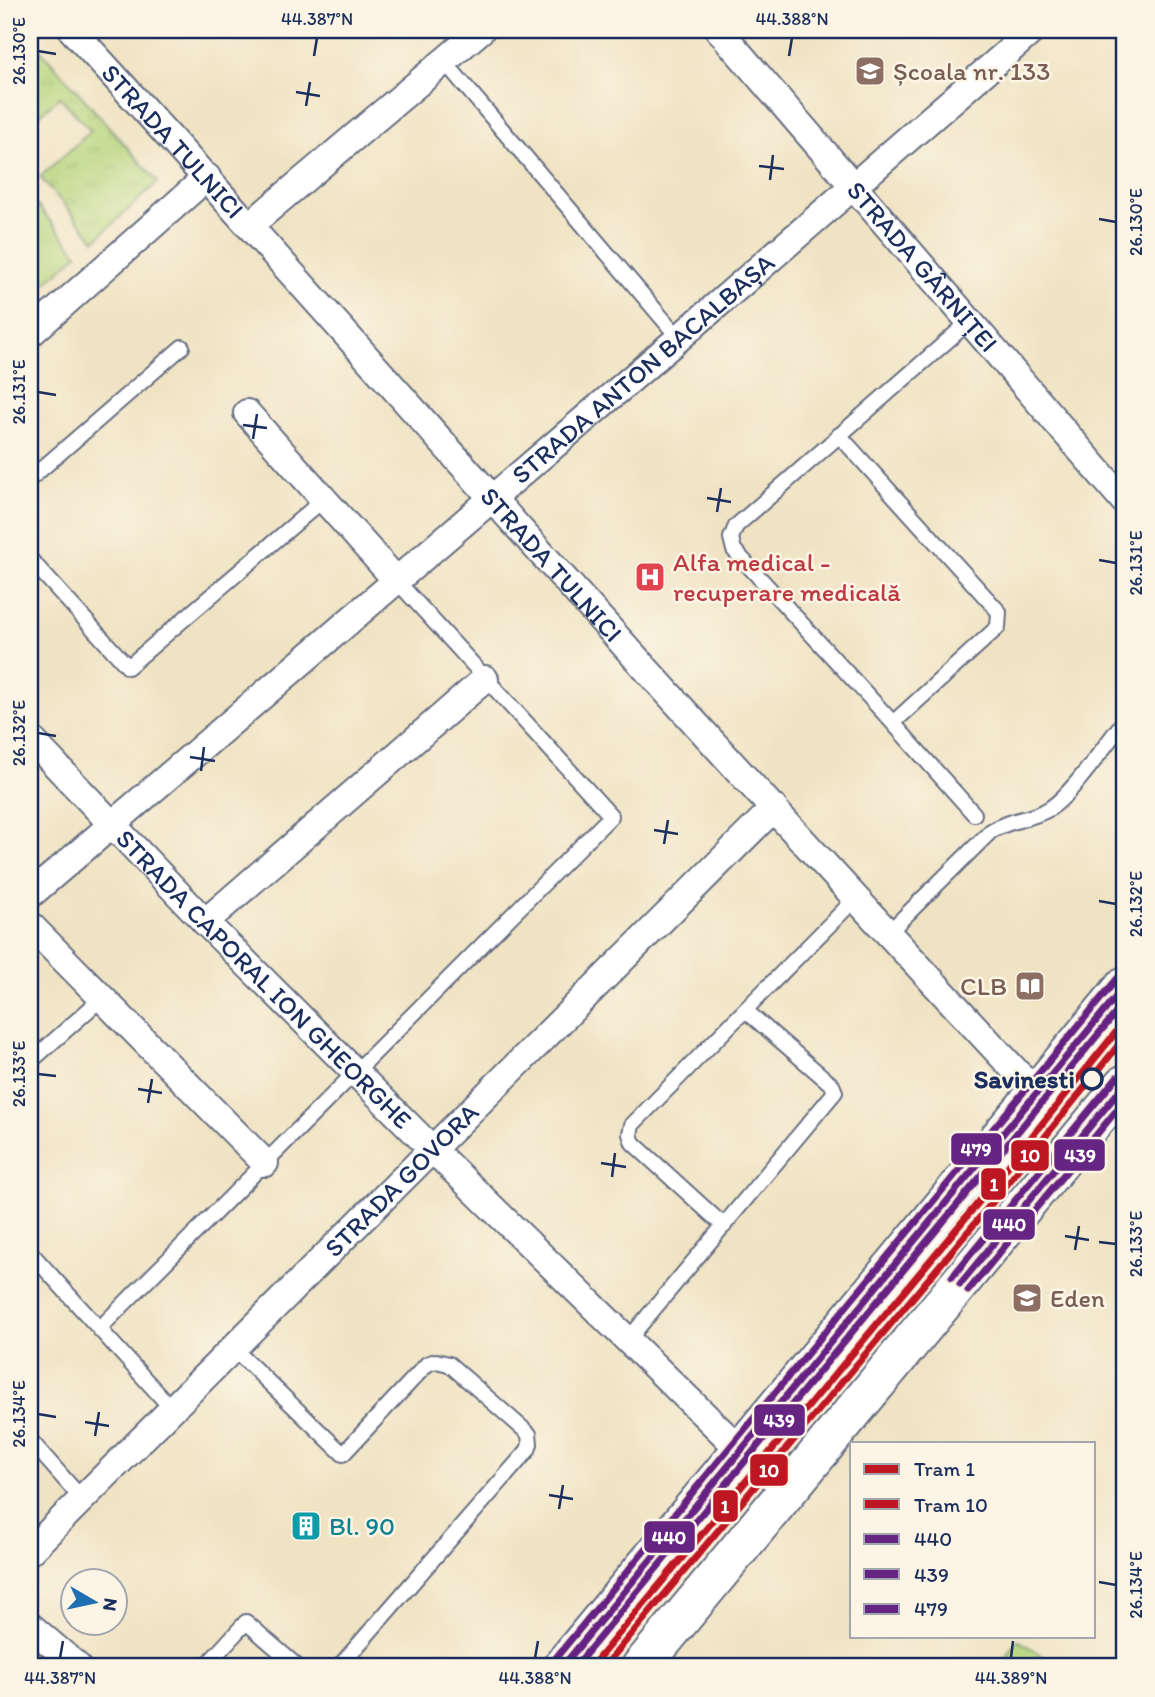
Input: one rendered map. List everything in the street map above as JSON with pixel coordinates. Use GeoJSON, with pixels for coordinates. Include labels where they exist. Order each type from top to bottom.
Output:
{"type":"FeatureCollection","features":[{"type":"Feature","properties":{"kind":"main road"},"geometry":{"type":"LineString","coordinates":[[562,1667],[1125,986]]}},
{"type":"Feature","properties":{"kind":"main road"},"geometry":{"type":"LineString","coordinates":[[641,1667],[1125,1084]]}},
{"type":"Feature","properties":{"kind":"street","name":"STRADA TULNICI"},"geometry":{"type":"LineString","coordinates":[[72,30],[207,177],[492,498],[1037,1093]]}},
{"type":"Feature","properties":{"kind":"street"},"geometry":{"type":"LineString","coordinates":[[250,225],[481,30]]}},
{"type":"Feature","properties":{"kind":"street","name":"STRADA GÂRNIȚEI"},"geometry":{"type":"LineString","coordinates":[[719,30],[1125,502]]}},
{"type":"Feature","properties":{"kind":"street","name":"STRADA ANTON BACALBAȘA"},"geometry":{"type":"LineString","coordinates":[[30,895],[679,338],[1032,30]]}},
{"type":"Feature","properties":{"kind":"street"},"geometry":{"type":"LineString","coordinates":[[30,334],[207,177]]}},
{"type":"Feature","properties":{"kind":"street"},"geometry":{"type":"LineString","coordinates":[[247,413],[396,580]]}},
{"type":"Feature","properties":{"kind":"street"},"geometry":{"type":"LineString","coordinates":[[205,922],[485,679]]}},
{"type":"Feature","properties":{"kind":"street","name":"STRADA CAPORAL ION GHEORGHE"},"geometry":{"type":"LineString","coordinates":[[30,738],[205,922],[432,1149],[626,1341],[789,1492]]}},
{"type":"Feature","properties":{"kind":"street","name":"STRADA GOVORA"},"geometry":{"type":"LineString","coordinates":[[30,1550],[774,808]]}},
{"type":"Feature","properties":{"kind":"street"},"geometry":{"type":"LineString","coordinates":[[30,925],[265,1163]]}},
{"type":"Feature","properties":{"kind":"street"},"geometry":{"type":"LineString","coordinates":[[30,1626],[78,1667]]}},
{"type":"Feature","properties":{"kind":"lane"},"geometry":{"type":"LineString","coordinates":[[444,61],[679,338]]}},
{"type":"Feature","properties":{"kind":"lane"},"geometry":{"type":"LineString","coordinates":[[970,321],[736,526],[731,538],[734,550],[974,814]]}},
{"type":"Feature","properties":{"kind":"lane"},"geometry":{"type":"LineString","coordinates":[[30,479],[182,347]]}},
{"type":"Feature","properties":{"kind":"lane"},"geometry":{"type":"LineString","coordinates":[[839,435],[999,612],[998,627],[892,723]]}},
{"type":"Feature","properties":{"kind":"lane"},"geometry":{"type":"LineString","coordinates":[[30,559],[128,667],[324,499]]}},
{"type":"Feature","properties":{"kind":"lane"},"geometry":{"type":"LineString","coordinates":[[99,1329],[611,816],[396,580]]}},
{"type":"Feature","properties":{"kind":"lane"},"geometry":{"type":"LineString","coordinates":[[888,933],[991,831],[1005,823],[1048,810],[1063,798],[1125,720]]}},
{"type":"Feature","properties":{"kind":"lane"},"geometry":{"type":"LineString","coordinates":[[724,1226],[633,1143],[630,1134],[632,1125],[856,898]]}},
{"type":"Feature","properties":{"kind":"lane"},"geometry":{"type":"LineString","coordinates":[[30,1062],[102,998]]}},
{"type":"Feature","properties":{"kind":"lane"},"geometry":{"type":"LineString","coordinates":[[626,1341],[835,1092],[832,1084],[745,1010]]}},
{"type":"Feature","properties":{"kind":"lane"},"geometry":{"type":"LineString","coordinates":[[30,1252],[172,1409]]}},
{"type":"Feature","properties":{"kind":"lane"},"geometry":{"type":"LineString","coordinates":[[233,1348],[344,1454],[428,1364],[436,1361],[452,1366],[529,1434],[530,1444],[527,1450],[339,1667]]}},
{"type":"Feature","properties":{"kind":"lane"},"geometry":{"type":"LineString","coordinates":[[30,1440],[82,1499]]}},
{"type":"Feature","properties":{"kind":"lane"},"geometry":{"type":"LineString","coordinates":[[205,1667],[246,1622],[298,1667]]}},
{"type":"Feature","properties":{"kind":"green space"},"geometry":{"type":"Polygon","coordinates":[[[30,38],[158,182],[95,240],[40,177],[91,131],[60,97],[30,123],[30,38]]]}},
{"type":"Feature","properties":{"kind":"green space"},"geometry":{"type":"Polygon","coordinates":[[[36,204],[78,254],[30,297],[30,209],[36,204]]]}},
{"type":"Feature","properties":{"kind":"green space"},"geometry":{"type":"Polygon","coordinates":[[[1018,1640],[1059,1667],[1000,1667],[1018,1640]]]}},
{"type":"Feature","properties":{"kind":"tram line","name":"1"},"geometry":{"type":"LineString","coordinates":[[591,1667],[988,1191],[1125,1021]]}},
{"type":"Feature","properties":{"kind":"tram line","name":"10"},"geometry":{"type":"LineString","coordinates":[[604,1667],[996,1198],[1125,1037]]}},
{"type":"Feature","properties":{"kind":"transit line","name":"479"},"geometry":{"type":"LineString","coordinates":[[554,1660],[1117,979]]}},
{"type":"Feature","properties":{"kind":"transit line","name":"440"},"geometry":{"type":"LineString","coordinates":[[562,1667],[1125,986]]}},
{"type":"Feature","properties":{"kind":"transit line","name":"439"},"geometry":{"type":"LineString","coordinates":[[575,1667],[1125,1002]]}},
{"type":"Feature","properties":{"kind":"transit line","name":"479"},"geometry":{"type":"LineString","coordinates":[[952,1277],[1117,1077]]}},
{"type":"Feature","properties":{"kind":"transit line","name":"440"},"geometry":{"type":"LineString","coordinates":[[960,1284],[1125,1084]]}},
{"type":"Feature","properties":{"kind":"transit line","name":"439"},"geometry":{"type":"LineString","coordinates":[[968,1291],[1125,1100]]}},
{"type":"Feature","properties":{"kind":"place","name":"Școala nr. 133"},"geometry":{"type":"Point","coordinates":[870,71]}},
{"type":"Feature","properties":{"kind":"place","name":"Alfa medical - recuperare medicală"},"geometry":{"type":"Point","coordinates":[650,577]}},
{"type":"Feature","properties":{"kind":"place","name":"CLB"},"geometry":{"type":"Point","coordinates":[1030,986]}},
{"type":"Feature","properties":{"kind":"place","name":"Savinesti"},"geometry":{"type":"Point","coordinates":[1092,1079]}},
{"type":"Feature","properties":{"kind":"place","name":"Eden"},"geometry":{"type":"Point","coordinates":[1027,1298]}},
{"type":"Feature","properties":{"kind":"place","name":"Bl. 90"},"geometry":{"type":"Point","coordinates":[306,1526]}}]}
